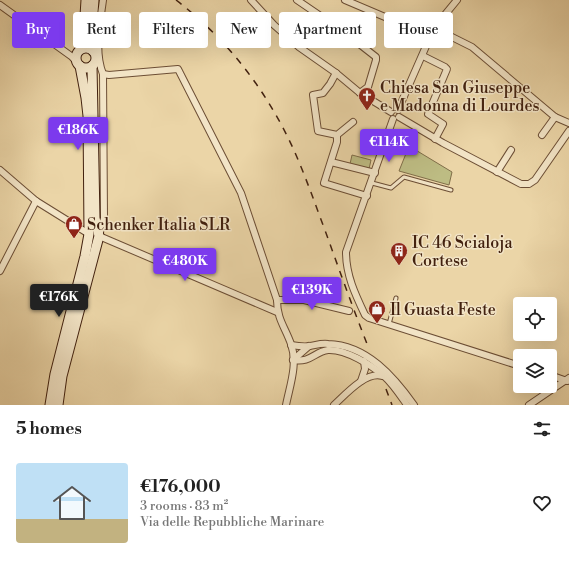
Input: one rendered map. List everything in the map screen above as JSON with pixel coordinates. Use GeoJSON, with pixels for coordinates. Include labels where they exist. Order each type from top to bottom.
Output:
{"type":"FeatureCollection","features":[{"type":"Feature","properties":{"kind":"main road"},"geometry":{"type":"LineString","coordinates":[[50,405],[55,374],[85,256],[89,234],[88,116],[86,98],[76,55],[80,50],[84,32],[86,0]]}},
{"type":"Feature","properties":{"kind":"main road"},"geometry":{"type":"LineString","coordinates":[[58,405],[62,376],[99,236],[95,218],[92,66],[96,59],[93,51],[91,31],[94,0]]}},
{"type":"Feature","properties":{"kind":"main road"},"geometry":{"type":"LineString","coordinates":[[80,50],[88,48],[93,51]]}},
{"type":"Feature","properties":{"kind":"main road"},"geometry":{"type":"LineString","coordinates":[[78,64],[86,68],[92,66]]}},
{"type":"Feature","properties":{"kind":"street"},"geometry":{"type":"LineString","coordinates":[[103,0],[98,40],[100,66],[103,74],[104,218],[99,236],[277,312]]}},
{"type":"Feature","properties":{"kind":"street"},"geometry":{"type":"LineString","coordinates":[[250,0],[274,25],[299,47],[360,92],[394,111]]}},
{"type":"Feature","properties":{"kind":"street"},"geometry":{"type":"LineString","coordinates":[[297,0],[344,32],[376,57],[368,87],[360,92]]}},
{"type":"Feature","properties":{"kind":"street"},"geometry":{"type":"LineString","coordinates":[[345,0],[384,17]]}},
{"type":"Feature","properties":{"kind":"street"},"geometry":{"type":"LineString","coordinates":[[447,12],[457,0]]}},
{"type":"Feature","properties":{"kind":"street"},"geometry":{"type":"LineString","coordinates":[[0,5],[67,53],[78,64]]}},
{"type":"Feature","properties":{"kind":"street"},"geometry":{"type":"LineString","coordinates":[[453,38],[472,47],[555,117],[569,123]]}},
{"type":"Feature","properties":{"kind":"street"},"geometry":{"type":"LineString","coordinates":[[426,48],[390,116],[521,184],[529,184],[535,180],[569,131]]}},
{"type":"Feature","properties":{"kind":"street"},"geometry":{"type":"LineString","coordinates":[[67,53],[80,50]]}},
{"type":"Feature","properties":{"kind":"street"},"geometry":{"type":"LineString","coordinates":[[423,56],[447,69],[428,114],[443,124],[435,139]]}},
{"type":"Feature","properties":{"kind":"street"},"geometry":{"type":"LineString","coordinates":[[103,74],[108,75],[178,69],[241,193],[277,300],[277,312],[291,345],[293,360],[293,372],[286,405]]}},
{"type":"Feature","properties":{"kind":"street"},"geometry":{"type":"LineString","coordinates":[[336,73],[323,93],[313,95],[318,131],[337,135]]}},
{"type":"Feature","properties":{"kind":"street"},"geometry":{"type":"LineString","coordinates":[[542,135],[555,117]]}},
{"type":"Feature","properties":{"kind":"street"},"geometry":{"type":"LineString","coordinates":[[396,118],[346,252],[346,264],[349,278],[365,315],[369,318],[513,364]]}},
{"type":"Feature","properties":{"kind":"street"},"geometry":{"type":"LineString","coordinates":[[337,135],[353,122]]}},
{"type":"Feature","properties":{"kind":"street"},"geometry":{"type":"LineString","coordinates":[[337,135],[337,142],[324,183],[366,198]]}},
{"type":"Feature","properties":{"kind":"street"},"geometry":{"type":"LineString","coordinates":[[497,172],[511,150]]}},
{"type":"Feature","properties":{"kind":"street"},"geometry":{"type":"LineString","coordinates":[[331,162],[375,173]]}},
{"type":"Feature","properties":{"kind":"street"},"geometry":{"type":"LineString","coordinates":[[0,170],[36,201],[89,234]]}},
{"type":"Feature","properties":{"kind":"street"},"geometry":{"type":"LineString","coordinates":[[0,272],[36,201]]}},
{"type":"Feature","properties":{"kind":"street"},"geometry":{"type":"LineString","coordinates":[[277,300],[304,300],[349,311]]}},
{"type":"Feature","properties":{"kind":"street"},"geometry":{"type":"LineString","coordinates":[[291,345],[309,346],[329,344],[350,348],[389,373],[401,386],[414,405]]}},
{"type":"Feature","properties":{"kind":"street"},"geometry":{"type":"LineString","coordinates":[[293,360],[309,346]]}},
{"type":"Feature","properties":{"kind":"street"},"geometry":{"type":"LineString","coordinates":[[293,360],[305,361],[326,351],[334,350],[348,354],[384,376],[407,405]]}},
{"type":"Feature","properties":{"kind":"street"},"geometry":{"type":"LineString","coordinates":[[360,353],[365,363],[365,369],[361,381]]}},
{"type":"Feature","properties":{"kind":"street"},"geometry":{"type":"LineString","coordinates":[[334,405],[361,381],[374,375],[384,376]]}},
{"type":"Feature","properties":{"kind":"street"},"geometry":{"type":"LineString","coordinates":[[557,377],[568,380]]}},
{"type":"Feature","properties":{"kind":"street"},"geometry":{"type":"LineString","coordinates":[[529,405],[568,380]]}},
{"type":"Feature","properties":{"kind":"lane"},"geometry":{"type":"LineString","coordinates":[[372,183],[391,188],[397,181],[404,177],[451,190]]}},
{"type":"Feature","properties":{"kind":"lane"},"geometry":{"type":"LineString","coordinates":[[389,324],[396,298]]}},
{"type":"Feature","properties":{"kind":"shaded area"},"geometry":{"type":"Polygon","coordinates":[[[409,146],[452,172],[449,185],[399,171],[409,146]]]}},
{"type":"Feature","properties":{"kind":"shaded area"},"geometry":{"type":"Polygon","coordinates":[[[352,155],[371,160],[369,169],[350,164],[352,155]]]}},
{"type":"Feature","properties":{"kind":"railway"},"geometry":{"type":"LineString","coordinates":[[176,0],[196,16],[232,53],[248,73],[277,116],[303,171],[369,349]]}},
{"type":"Feature","properties":{"kind":"railway"},"geometry":{"type":"LineString","coordinates":[[386,389],[392,405]]}},
{"type":"Feature","properties":{"kind":"place","name":"Chiesa San Giuseppe e Madonna di Lourdes"},"geometry":{"type":"Point","coordinates":[367,111]}},
{"type":"Feature","properties":{"kind":"place","name":"Schenker Italia SLR"},"geometry":{"type":"Point","coordinates":[74,239]}},
{"type":"Feature","properties":{"kind":"place","name":"IC 46 Scialoja Cortese"},"geometry":{"type":"Point","coordinates":[399,266]}},
{"type":"Feature","properties":{"kind":"place","name":"Il Guasta Feste"},"geometry":{"type":"Point","coordinates":[377,324]}}]}
